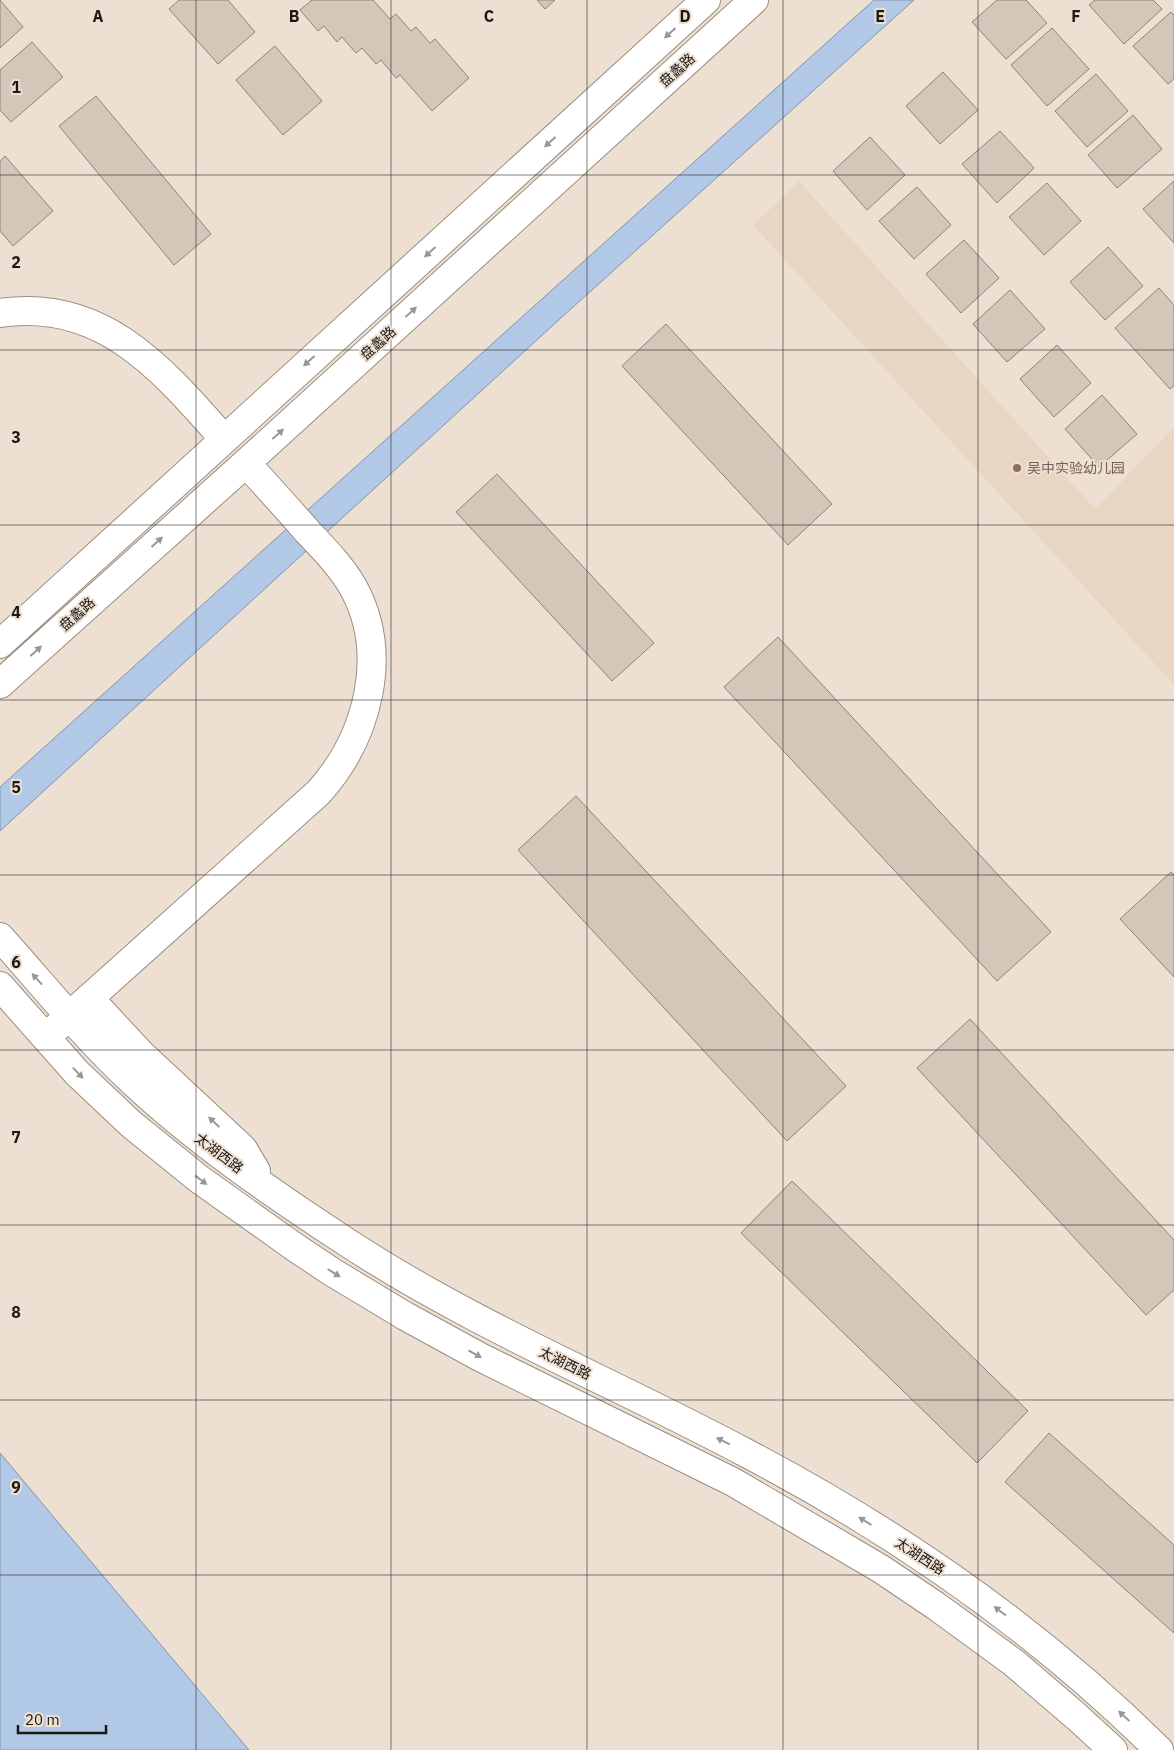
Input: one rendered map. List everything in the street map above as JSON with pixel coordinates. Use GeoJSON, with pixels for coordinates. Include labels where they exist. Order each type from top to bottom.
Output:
{"type":"FeatureCollection","features":[{"type":"Feature","properties":{"kind":"main road"},"geometry":{"type":"LineString","coordinates":[[0,644],[706,0]]}},
{"type":"Feature","properties":{"kind":"main road","name":"盘蠡路"},"geometry":{"type":"LineString","coordinates":[[0,684],[754,0]]}},
{"type":"Feature","properties":{"kind":"main road"},"geometry":{"type":"LineString","coordinates":[[0,313],[50,312],[73,316],[102,328],[166,376],[224,439]]}},
{"type":"Feature","properties":{"kind":"main road"},"geometry":{"type":"LineString","coordinates":[[45,1038],[306,805],[331,778],[346,755],[363,716],[368,697],[372,657],[371,637],[362,605],[343,572],[246,462]]}},
{"type":"Feature","properties":{"kind":"main road","name":"太湖西路"},"geometry":{"type":"LineString","coordinates":[[0,937],[80,1007],[122,1071],[153,1100],[211,1147],[265,1187],[350,1244],[421,1287],[495,1328],[748,1454],[898,1542],[955,1579],[1034,1638],[1099,1692],[1159,1750]]}},
{"type":"Feature","properties":{"kind":"main road"},"geometry":{"type":"LineString","coordinates":[[0,986],[45,1038],[106,1101],[168,1155],[207,1185],[325,1267],[405,1316],[480,1357],[733,1482],[881,1569],[936,1606],[1014,1664],[1113,1750]]}},
{"type":"Feature","properties":{"kind":"shaded area","name":"吴中实验幼儿园"},"geometry":{"type":"Polygon","coordinates":[[[799,181],[1095,509],[1174,427],[1174,685],[753,225],[799,181]]]}},
{"type":"Feature","properties":{"kind":"water"},"geometry":{"type":"Polygon","coordinates":[[[874,0],[914,0],[562,317],[0,831],[0,787],[874,0]]]}},
{"type":"Feature","properties":{"kind":"water"},"geometry":{"type":"Polygon","coordinates":[[[0,1453],[249,1750],[0,1750],[0,1453]]]}},
{"type":"Feature","properties":{"kind":"building"},"geometry":{"type":"Polygon","coordinates":[[[0,0],[23,27],[0,48],[0,0]]]}},
{"type":"Feature","properties":{"kind":"building"},"geometry":{"type":"Polygon","coordinates":[[[179,0],[228,0],[255,32],[218,64],[169,9],[179,0]]]}},
{"type":"Feature","properties":{"kind":"building"},"geometry":{"type":"Polygon","coordinates":[[[312,0],[373,0],[390,19],[396,14],[411,31],[416,27],[430,43],[435,39],[469,78],[432,111],[400,75],[396,78],[381,60],[376,64],[362,48],[356,53],[342,37],[337,42],[324,26],[318,31],[300,10],[312,0]]]}},
{"type":"Feature","properties":{"kind":"building"},"geometry":{"type":"Polygon","coordinates":[[[537,0],[555,0],[545,9],[537,0]]]}},
{"type":"Feature","properties":{"kind":"building"},"geometry":{"type":"Polygon","coordinates":[[[997,0],[1026,0],[1047,23],[1006,59],[972,22],[997,0]]]}},
{"type":"Feature","properties":{"kind":"building"},"geometry":{"type":"Polygon","coordinates":[[[1095,0],[1153,0],[1162,9],[1124,44],[1089,5],[1095,0]]]}},
{"type":"Feature","properties":{"kind":"building"},"geometry":{"type":"Polygon","coordinates":[[[1171,12],[1174,15],[1174,79],[1168,84],[1133,46],[1171,12]]]}},
{"type":"Feature","properties":{"kind":"building"},"geometry":{"type":"Polygon","coordinates":[[[1052,28],[1089,69],[1047,106],[1011,65],[1052,28]]]}},
{"type":"Feature","properties":{"kind":"building"},"geometry":{"type":"Polygon","coordinates":[[[32,42],[63,77],[11,122],[0,110],[0,70],[32,42]]]}},
{"type":"Feature","properties":{"kind":"building"},"geometry":{"type":"Polygon","coordinates":[[[275,46],[322,101],[283,135],[236,80],[275,46]]]}},
{"type":"Feature","properties":{"kind":"building"},"geometry":{"type":"Polygon","coordinates":[[[943,72],[978,110],[940,144],[906,106],[943,72]]]}},
{"type":"Feature","properties":{"kind":"building"},"geometry":{"type":"Polygon","coordinates":[[[1096,74],[1128,111],[1087,147],[1055,111],[1096,74]]]}},
{"type":"Feature","properties":{"kind":"building"},"geometry":{"type":"Polygon","coordinates":[[[96,96],[211,234],[174,265],[59,126],[96,96]]]}},
{"type":"Feature","properties":{"kind":"building"},"geometry":{"type":"Polygon","coordinates":[[[1133,115],[1162,149],[1117,188],[1088,155],[1133,115]]]}},
{"type":"Feature","properties":{"kind":"building"},"geometry":{"type":"Polygon","coordinates":[[[1000,131],[1034,168],[997,203],[962,164],[1000,131]]]}},
{"type":"Feature","properties":{"kind":"building"},"geometry":{"type":"Polygon","coordinates":[[[870,137],[905,175],[867,210],[833,171],[870,137]]]}},
{"type":"Feature","properties":{"kind":"building"},"geometry":{"type":"Polygon","coordinates":[[[5,156],[53,211],[13,246],[0,231],[0,161],[5,156]]]}},
{"type":"Feature","properties":{"kind":"building"},"geometry":{"type":"Polygon","coordinates":[[[1174,181],[1174,243],[1143,209],[1174,181]]]}},
{"type":"Feature","properties":{"kind":"building"},"geometry":{"type":"Polygon","coordinates":[[[1047,183],[1081,221],[1044,255],[1009,217],[1047,183]]]}},
{"type":"Feature","properties":{"kind":"building"},"geometry":{"type":"Polygon","coordinates":[[[917,187],[951,225],[914,259],[879,221],[917,187]]]}},
{"type":"Feature","properties":{"kind":"building"},"geometry":{"type":"Polygon","coordinates":[[[964,240],[999,278],[961,313],[926,274],[964,240]]]}},
{"type":"Feature","properties":{"kind":"building"},"geometry":{"type":"Polygon","coordinates":[[[1108,247],[1143,286],[1105,320],[1070,282],[1108,247]]]}},
{"type":"Feature","properties":{"kind":"building"},"geometry":{"type":"Polygon","coordinates":[[[1159,288],[1174,305],[1174,386],[1170,389],[1115,328],[1159,288]]]}},
{"type":"Feature","properties":{"kind":"building"},"geometry":{"type":"Polygon","coordinates":[[[1010,290],[1045,329],[1007,362],[973,324],[1010,290]]]}},
{"type":"Feature","properties":{"kind":"building"},"geometry":{"type":"Polygon","coordinates":[[[666,324],[832,504],[788,545],[622,366],[666,324]]]}},
{"type":"Feature","properties":{"kind":"building"},"geometry":{"type":"Polygon","coordinates":[[[1057,345],[1091,383],[1054,417],[1020,379],[1057,345]]]}},
{"type":"Feature","properties":{"kind":"building"},"geometry":{"type":"Polygon","coordinates":[[[1102,395],[1137,434],[1099,467],[1065,429],[1102,395]]]}},
{"type":"Feature","properties":{"kind":"building"},"geometry":{"type":"Polygon","coordinates":[[[497,474],[654,643],[612,681],[456,512],[497,474]]]}},
{"type":"Feature","properties":{"kind":"building"},"geometry":{"type":"Polygon","coordinates":[[[778,637],[1051,932],[997,981],[724,687],[778,637]]]}},
{"type":"Feature","properties":{"kind":"building"},"geometry":{"type":"Polygon","coordinates":[[[576,796],[846,1086],[787,1141],[518,850],[576,796]]]}},
{"type":"Feature","properties":{"kind":"building"},"geometry":{"type":"Polygon","coordinates":[[[1171,872],[1174,875],[1174,977],[1120,919],[1171,872]]]}},
{"type":"Feature","properties":{"kind":"building"},"geometry":{"type":"Polygon","coordinates":[[[970,1019],[1174,1240],[1174,1290],[1146,1315],[917,1068],[970,1019]]]}},
{"type":"Feature","properties":{"kind":"building"},"geometry":{"type":"Polygon","coordinates":[[[792,1181],[1028,1411],[977,1463],[741,1233],[792,1181]]]}},
{"type":"Feature","properties":{"kind":"building"},"geometry":{"type":"Polygon","coordinates":[[[1049,1433],[1174,1545],[1174,1633],[1005,1482],[1049,1433]]]}},
{"type":"Feature","properties":{"kind":"place","name":"吴中实验幼儿园"},"geometry":{"type":"Point","coordinates":[1017,468]}}]}
